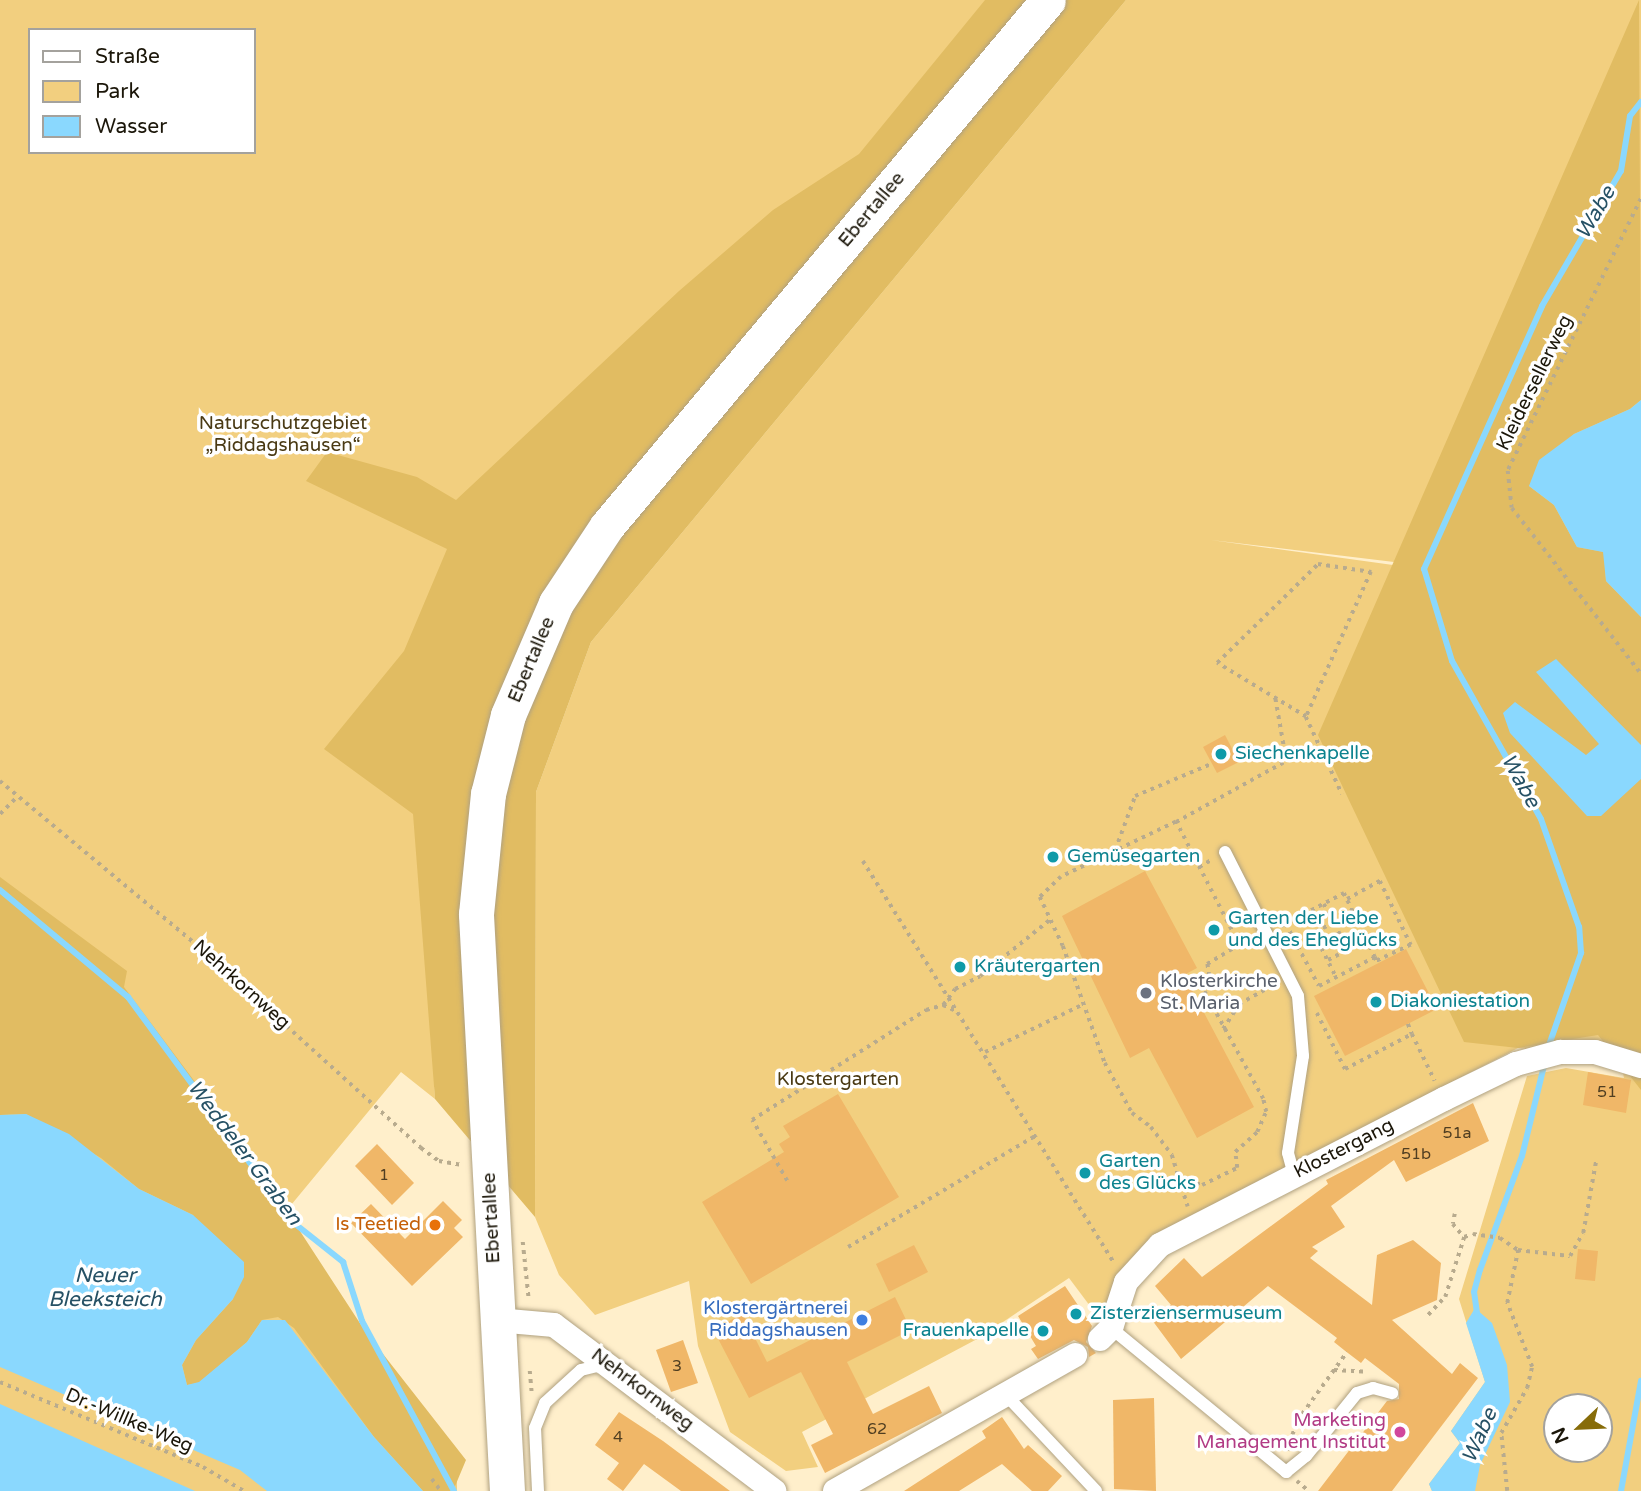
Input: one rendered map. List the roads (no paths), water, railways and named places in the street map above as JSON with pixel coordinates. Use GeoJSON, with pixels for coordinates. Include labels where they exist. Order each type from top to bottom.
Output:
{"type":"FeatureCollection","features":[{"type":"Feature","properties":{"kind":"main road","name":"Ebertallee"},"geometry":{"type":"LineString","coordinates":[[507,1491],[477,955],[477,874],[496,754],[538,639],[577,568],[630,497],[1048,0]]}},
{"type":"Feature","properties":{"kind":"street","name":"Klostergang"},"geometry":{"type":"LineString","coordinates":[[1105,1333],[1126,1282],[1149,1255],[1194,1226],[1444,1099],[1549,1055],[1595,1052],[1641,1066]]}},
{"type":"Feature","properties":{"kind":"street","name":"Nehrkornweg"},"geometry":{"type":"LineString","coordinates":[[497,1320],[554,1325],[774,1491]]}},
{"type":"Feature","properties":{"kind":"street"},"geometry":{"type":"LineString","coordinates":[[835,1491],[1075,1355]]}},
{"type":"Feature","properties":{"kind":"lane"},"geometry":{"type":"LineString","coordinates":[[1225,852],[1291,977],[1298,996],[1303,1056],[1288,1153],[1294,1175]]}},
{"type":"Feature","properties":{"kind":"lane"},"geometry":{"type":"LineString","coordinates":[[1105,1333],[1286,1472],[1306,1456],[1357,1393],[1373,1388],[1392,1393]]}},
{"type":"Feature","properties":{"kind":"lane"},"geometry":{"type":"LineString","coordinates":[[538,1491],[535,1428],[545,1403],[581,1370],[607,1363]]}},
{"type":"Feature","properties":{"kind":"lane"},"geometry":{"type":"LineString","coordinates":[[1005,1394],[1096,1491]]}},
{"type":"Feature","properties":{"kind":"water"},"geometry":{"type":"Polygon","coordinates":[[[1641,400],[1641,617],[1606,581],[1603,552],[1577,547],[1554,505],[1529,486],[1539,460],[1574,434],[1630,409],[1641,400]]]}},
{"type":"Feature","properties":{"kind":"water"},"geometry":{"type":"Polygon","coordinates":[[[1556,659],[1641,745],[1641,779],[1601,816],[1587,816],[1510,733],[1503,713],[1515,702],[1586,755],[1599,744],[1536,672],[1556,659]]]}},
{"type":"Feature","properties":{"kind":"water","name":"Neuer Bleeksteich"},"geometry":{"type":"Polygon","coordinates":[[[26,1114],[69,1134],[139,1189],[193,1215],[244,1262],[244,1277],[233,1299],[196,1340],[182,1365],[187,1385],[199,1382],[247,1342],[262,1320],[285,1320],[374,1437],[423,1491],[267,1491],[240,1470],[0,1367],[0,1115],[26,1114]]]}},
{"type":"Feature","properties":{"kind":"water"},"geometry":{"type":"Polygon","coordinates":[[[1475,1308],[1492,1323],[1507,1365],[1510,1402],[1480,1465],[1475,1491],[1432,1491],[1429,1484],[1460,1443],[1451,1431],[1485,1382],[1466,1323],[1475,1308]]]}},
{"type":"Feature","properties":{"kind":"water"},"geometry":{"type":"Polygon","coordinates":[[[0,1404],[195,1491],[0,1491],[0,1404]]]}},
{"type":"Feature","properties":{"kind":"waterway","name":"Wabe"},"geometry":{"type":"LineString","coordinates":[[1548,1048],[1581,953],[1579,927],[1541,819],[1452,661],[1424,569],[1542,306],[1621,171],[1630,116],[1641,102]]}},
{"type":"Feature","properties":{"kind":"waterway","name":"Weddeler Graben"},"geometry":{"type":"LineString","coordinates":[[0,890],[128,997],[294,1223],[343,1262],[362,1321],[454,1491]]}},
{"type":"Feature","properties":{"kind":"waterway","name":"Wabe"},"geometry":{"type":"LineString","coordinates":[[1477,1313],[1474,1292],[1522,1156],[1545,1062]]}},
{"type":"Feature","properties":{"kind":"waterway"},"geometry":{"type":"LineString","coordinates":[[1621,1491],[1641,1381]]}},
{"type":"Feature","properties":{"kind":"place","name":"Siechenkapelle"},"geometry":{"type":"Point","coordinates":[1221,754]}},
{"type":"Feature","properties":{"kind":"place","name":"Gemüsegarten"},"geometry":{"type":"Point","coordinates":[1053,857]}},
{"type":"Feature","properties":{"kind":"place","name":"Garten der Liebe und des Eheglücks"},"geometry":{"type":"Point","coordinates":[1214,930]}},
{"type":"Feature","properties":{"kind":"place","name":"Kräutergarten"},"geometry":{"type":"Point","coordinates":[960,967]}},
{"type":"Feature","properties":{"kind":"place","name":"Klosterkirche St. Maria"},"geometry":{"type":"Point","coordinates":[1146,993]}},
{"type":"Feature","properties":{"kind":"place","name":"Diakoniestation"},"geometry":{"type":"Point","coordinates":[1376,1002]}},
{"type":"Feature","properties":{"kind":"place","name":"Garten des Glücks"},"geometry":{"type":"Point","coordinates":[1085,1173]}},
{"type":"Feature","properties":{"kind":"place","name":"Is Teetied"},"geometry":{"type":"Point","coordinates":[435,1225]}},
{"type":"Feature","properties":{"kind":"place","name":"Zisterziensermuseum"},"geometry":{"type":"Point","coordinates":[1076,1314]}},
{"type":"Feature","properties":{"kind":"place","name":"Klostergärtnerei Riddagshausen"},"geometry":{"type":"Point","coordinates":[862,1320]}},
{"type":"Feature","properties":{"kind":"place","name":"Frauenkapelle"},"geometry":{"type":"Point","coordinates":[1043,1331]}},
{"type":"Feature","properties":{"kind":"place","name":"Marketing Management Institut"},"geometry":{"type":"Point","coordinates":[1400,1432]}},
{"type":"Feature","properties":{"kind":"park label","name":"Naturschutzgebiet „Riddagshausen“"},"geometry":{"type":"Point","coordinates":[283,435]}},
{"type":"Feature","properties":{"kind":"park label","name":"Klostergarten"},"geometry":{"type":"Point","coordinates":[838,1080]}}]}
